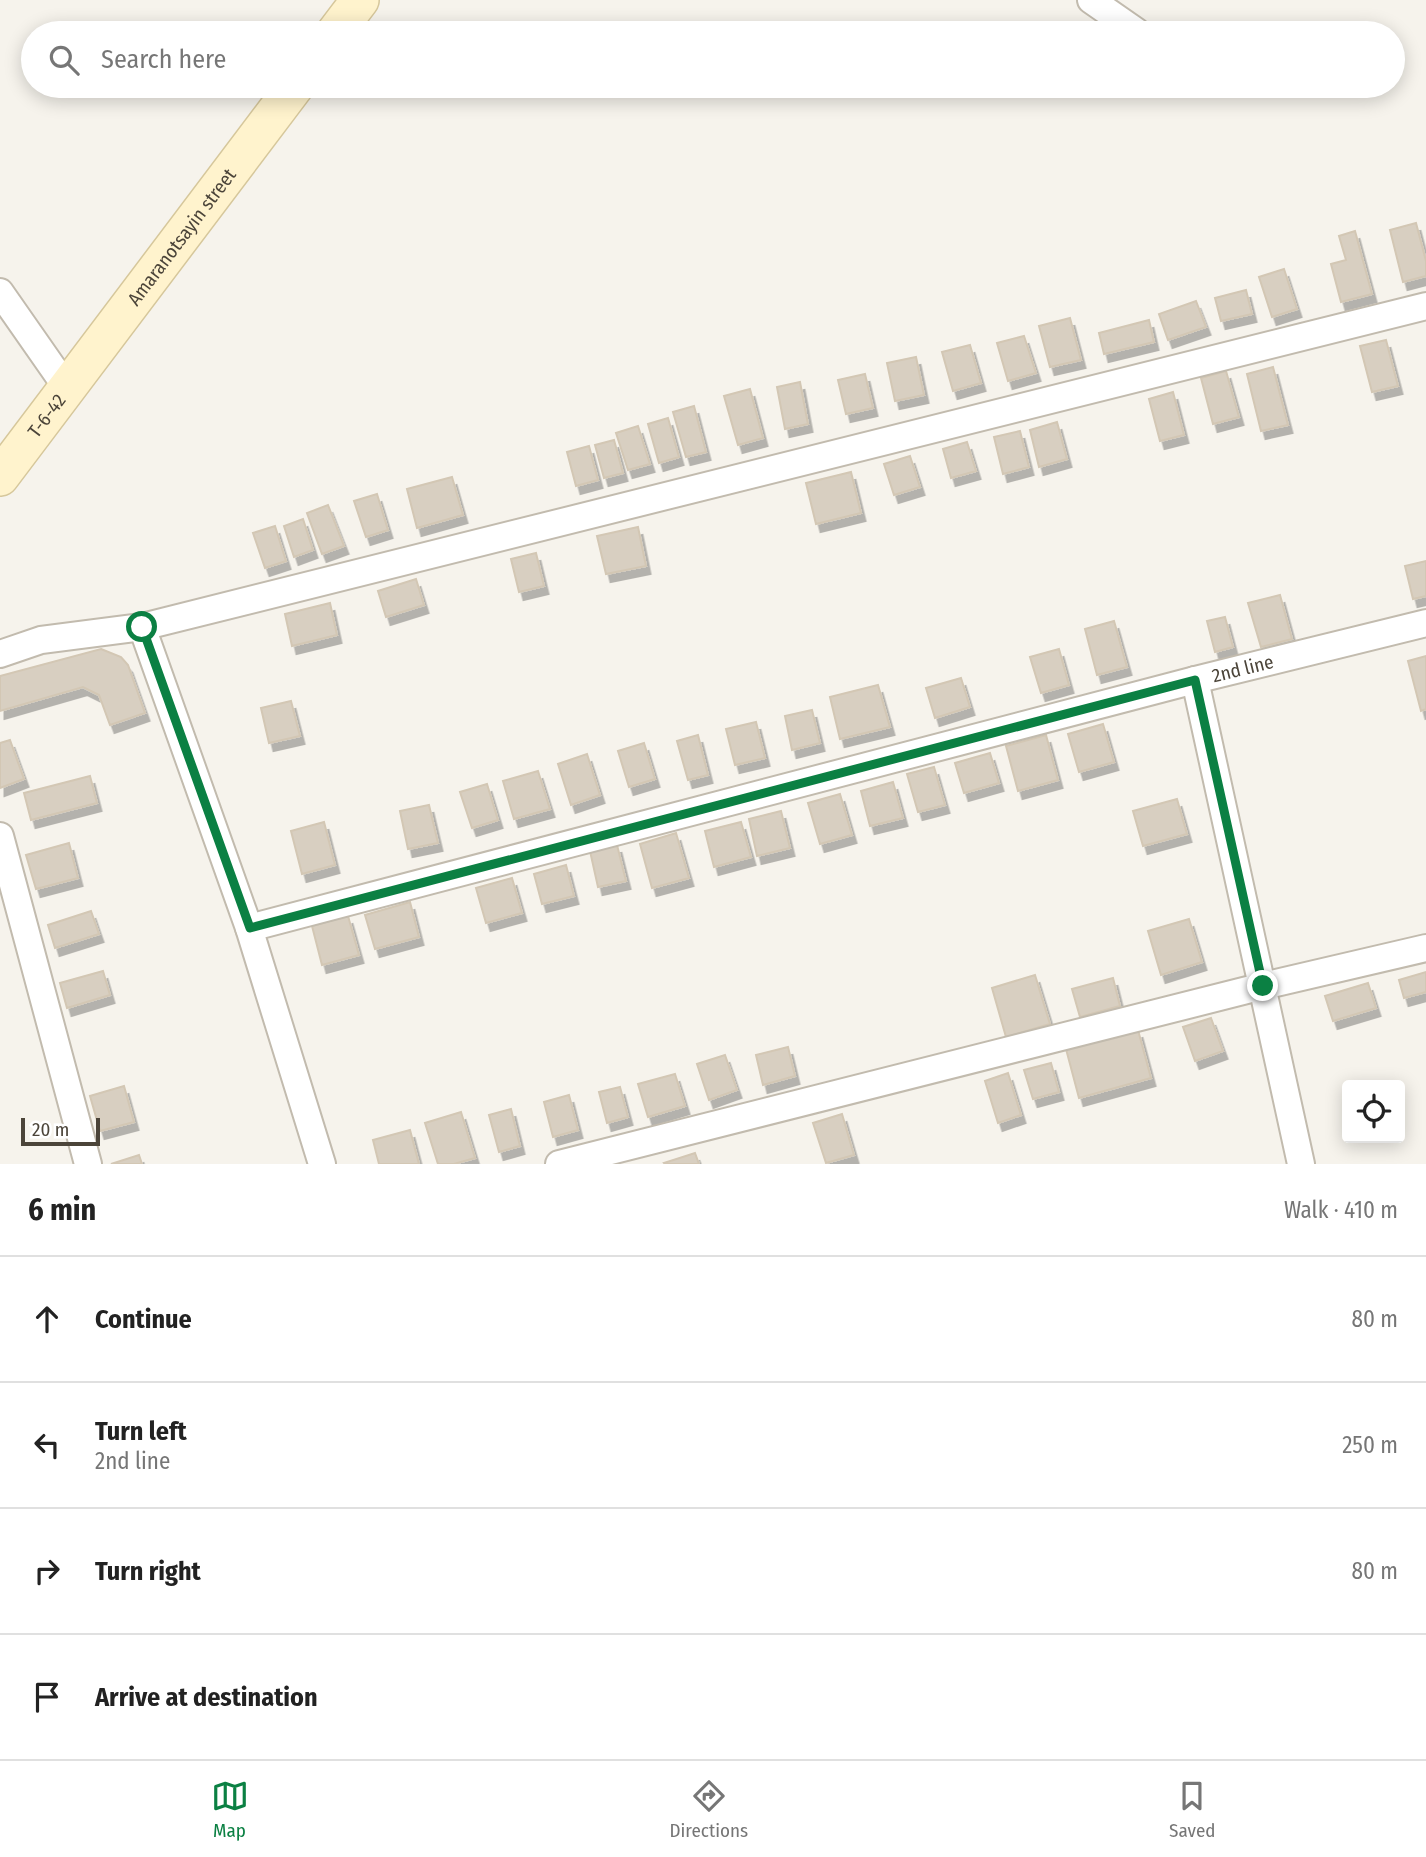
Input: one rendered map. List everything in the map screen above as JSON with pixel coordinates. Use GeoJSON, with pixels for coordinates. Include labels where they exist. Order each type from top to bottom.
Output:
{"type":"FeatureCollection","features":[{"type":"Feature","properties":{"kind":"main road"},"geometry":{"type":"LineString","coordinates":[[344,21],[360,0]]}},
{"type":"Feature","properties":{"kind":"main road","name":"Amaranotsayin street"},"geometry":{"type":"LineString","coordinates":[[67,388],[286,98]]}},
{"type":"Feature","properties":{"kind":"main road","name":"T-6-42"},"geometry":{"type":"LineString","coordinates":[[0,477],[67,388]]}},
{"type":"Feature","properties":{"kind":"street"},"geometry":{"type":"LineString","coordinates":[[1091,0],[1120,21]]}},
{"type":"Feature","properties":{"kind":"street"},"geometry":{"type":"LineString","coordinates":[[0,292],[67,388]]}},
{"type":"Feature","properties":{"kind":"street"},"geometry":{"type":"LineString","coordinates":[[0,654],[41,640],[142,627],[1426,306]]}},
{"type":"Feature","properties":{"kind":"street","name":"2nd line"},"geometry":{"type":"LineString","coordinates":[[250,928],[1195,680],[1426,623]]}},
{"type":"Feature","properties":{"kind":"street"},"geometry":{"type":"LineString","coordinates":[[142,627],[250,928],[322,1164]]}},
{"type":"Feature","properties":{"kind":"street"},"geometry":{"type":"LineString","coordinates":[[1195,680],[1301,1164]]}},
{"type":"Feature","properties":{"kind":"street"},"geometry":{"type":"LineString","coordinates":[[0,836],[88,1164]]}},
{"type":"Feature","properties":{"kind":"street"},"geometry":{"type":"LineString","coordinates":[[559,1164],[1263,986],[1426,948]]}},
{"type":"Feature","properties":{"kind":"building"},"geometry":{"type":"Polygon","coordinates":[[[1416,223],[1426,261],[1426,276],[1403,282],[1390,230],[1416,223]]]}},
{"type":"Feature","properties":{"kind":"building"},"geometry":{"type":"Polygon","coordinates":[[[1355,231],[1372,294],[1341,302],[1331,264],[1346,260],[1339,236],[1355,231]]]}},
{"type":"Feature","properties":{"kind":"building"},"geometry":{"type":"Polygon","coordinates":[[[1284,269],[1297,309],[1272,317],[1259,277],[1284,269]]]}},
{"type":"Feature","properties":{"kind":"building"},"geometry":{"type":"Polygon","coordinates":[[[1246,290],[1252,314],[1221,321],[1215,298],[1246,290]]]}},
{"type":"Feature","properties":{"kind":"building"},"geometry":{"type":"Polygon","coordinates":[[[1196,301],[1206,327],[1168,340],[1159,314],[1196,301]]]}},
{"type":"Feature","properties":{"kind":"building"},"geometry":{"type":"Polygon","coordinates":[[[1070,318],[1081,360],[1050,367],[1039,326],[1070,318]]]}},
{"type":"Feature","properties":{"kind":"building"},"geometry":{"type":"Polygon","coordinates":[[[1149,320],[1154,342],[1104,354],[1099,333],[1149,320]]]}},
{"type":"Feature","properties":{"kind":"building"},"geometry":{"type":"Polygon","coordinates":[[[1024,336],[1036,373],[1008,381],[997,343],[1024,336]]]}},
{"type":"Feature","properties":{"kind":"building"},"geometry":{"type":"Polygon","coordinates":[[[1386,340],[1398,386],[1372,392],[1360,346],[1386,340]]]}},
{"type":"Feature","properties":{"kind":"building"},"geometry":{"type":"Polygon","coordinates":[[[970,345],[981,383],[953,391],[942,352],[970,345]]]}},
{"type":"Feature","properties":{"kind":"building"},"geometry":{"type":"Polygon","coordinates":[[[916,357],[924,395],[895,401],[887,363],[916,357]]]}},
{"type":"Feature","properties":{"kind":"building"},"geometry":{"type":"Polygon","coordinates":[[[1273,367],[1288,425],[1261,431],[1247,374],[1273,367]]]}},
{"type":"Feature","properties":{"kind":"building"},"geometry":{"type":"Polygon","coordinates":[[[1226,371],[1239,417],[1213,424],[1201,378],[1226,371]]]}},
{"type":"Feature","properties":{"kind":"building"},"geometry":{"type":"Polygon","coordinates":[[[865,374],[873,408],[846,414],[838,380],[865,374]]]}},
{"type":"Feature","properties":{"kind":"building"},"geometry":{"type":"Polygon","coordinates":[[[800,382],[808,424],[785,429],[777,387],[800,382]]]}},
{"type":"Feature","properties":{"kind":"building"},"geometry":{"type":"Polygon","coordinates":[[[750,389],[763,438],[738,445],[724,396],[750,389]]]}},
{"type":"Feature","properties":{"kind":"building"},"geometry":{"type":"Polygon","coordinates":[[[1173,392],[1184,435],[1160,441],[1149,399],[1173,392]]]}},
{"type":"Feature","properties":{"kind":"building"},"geometry":{"type":"Polygon","coordinates":[[[694,406],[706,452],[686,457],[673,412],[694,406]]]}},
{"type":"Feature","properties":{"kind":"building"},"geometry":{"type":"Polygon","coordinates":[[[668,418],[679,457],[659,463],[648,424],[668,418]]]}},
{"type":"Feature","properties":{"kind":"building"},"geometry":{"type":"Polygon","coordinates":[[[1057,422],[1067,459],[1039,467],[1030,430],[1057,422]]]}},
{"type":"Feature","properties":{"kind":"building"},"geometry":{"type":"Polygon","coordinates":[[[638,426],[650,464],[628,470],[616,433],[638,426]]]}},
{"type":"Feature","properties":{"kind":"building"},"geometry":{"type":"Polygon","coordinates":[[[1020,431],[1029,467],[1003,474],[994,437],[1020,431]]]}},
{"type":"Feature","properties":{"kind":"building"},"geometry":{"type":"Polygon","coordinates":[[[614,440],[623,473],[604,478],[595,445],[614,440]]]}},
{"type":"Feature","properties":{"kind":"building"},"geometry":{"type":"Polygon","coordinates":[[[967,442],[976,471],[951,478],[943,449],[967,442]]]}},
{"type":"Feature","properties":{"kind":"building"},"geometry":{"type":"Polygon","coordinates":[[[589,446],[598,480],[576,486],[567,452],[589,446]]]}},
{"type":"Feature","properties":{"kind":"building"},"geometry":{"type":"Polygon","coordinates":[[[910,456],[920,487],[894,495],[884,464],[910,456]]]}},
{"type":"Feature","properties":{"kind":"building"},"geometry":{"type":"Polygon","coordinates":[[[851,472],[861,513],[816,524],[806,483],[851,472]]]}},
{"type":"Feature","properties":{"kind":"building"},"geometry":{"type":"Polygon","coordinates":[[[452,477],[463,515],[417,528],[407,489],[452,477]]]}},
{"type":"Feature","properties":{"kind":"building"},"geometry":{"type":"Polygon","coordinates":[[[377,494],[388,530],[366,537],[354,501],[377,494]]]}},
{"type":"Feature","properties":{"kind":"building"},"geometry":{"type":"Polygon","coordinates":[[[328,505],[344,546],[322,554],[307,513],[328,505]]]}},
{"type":"Feature","properties":{"kind":"building"},"geometry":{"type":"Polygon","coordinates":[[[303,519],[313,550],[294,557],[284,526],[303,519]]]}},
{"type":"Feature","properties":{"kind":"building"},"geometry":{"type":"Polygon","coordinates":[[[275,526],[286,561],[265,568],[253,533],[275,526]]]}},
{"type":"Feature","properties":{"kind":"building"},"geometry":{"type":"Polygon","coordinates":[[[638,527],[646,566],[606,574],[597,536],[638,527]]]}},
{"type":"Feature","properties":{"kind":"building"},"geometry":{"type":"Polygon","coordinates":[[[536,553],[544,586],[519,592],[511,559],[536,553]]]}},
{"type":"Feature","properties":{"kind":"building"},"geometry":{"type":"Polygon","coordinates":[[[1426,561],[1426,596],[1413,599],[1405,566],[1426,561]]]}},
{"type":"Feature","properties":{"kind":"building"},"geometry":{"type":"Polygon","coordinates":[[[416,579],[424,605],[386,617],[378,591],[416,579]]]}},
{"type":"Feature","properties":{"kind":"building"},"geometry":{"type":"Polygon","coordinates":[[[1280,595],[1292,639],[1261,647],[1248,603],[1280,595]]]}},
{"type":"Feature","properties":{"kind":"building"},"geometry":{"type":"Polygon","coordinates":[[[330,603],[337,635],[292,646],[285,614],[330,603]]]}},
{"type":"Feature","properties":{"kind":"building"},"geometry":{"type":"Polygon","coordinates":[[[1225,617],[1233,647],[1215,652],[1207,621],[1225,617]]]}},
{"type":"Feature","properties":{"kind":"building"},"geometry":{"type":"Polygon","coordinates":[[[1114,621],[1127,667],[1097,675],[1085,629],[1114,621]]]}},
{"type":"Feature","properties":{"kind":"building"},"geometry":{"type":"Polygon","coordinates":[[[101,649],[121,657],[128,665],[145,713],[110,725],[99,695],[83,687],[0,711],[0,676],[101,649]]]}},
{"type":"Feature","properties":{"kind":"building"},"geometry":{"type":"Polygon","coordinates":[[[1059,649],[1069,685],[1041,693],[1030,657],[1059,649]]]}},
{"type":"Feature","properties":{"kind":"building"},"geometry":{"type":"Polygon","coordinates":[[[1426,656],[1426,709],[1421,711],[1408,661],[1426,656]]]}},
{"type":"Feature","properties":{"kind":"building"},"geometry":{"type":"Polygon","coordinates":[[[961,678],[970,707],[935,718],[926,688],[961,678]]]}},
{"type":"Feature","properties":{"kind":"building"},"geometry":{"type":"Polygon","coordinates":[[[878,685],[890,727],[840,739],[830,697],[878,685]]]}},
{"type":"Feature","properties":{"kind":"building"},"geometry":{"type":"Polygon","coordinates":[[[291,701],[300,736],[269,743],[261,708],[291,701]]]}},
{"type":"Feature","properties":{"kind":"building"},"geometry":{"type":"Polygon","coordinates":[[[812,710],[820,743],[792,750],[785,716],[812,710]]]}},
{"type":"Feature","properties":{"kind":"building"},"geometry":{"type":"Polygon","coordinates":[[[756,722],[765,758],[735,765],[726,729],[756,722]]]}},
{"type":"Feature","properties":{"kind":"building"},"geometry":{"type":"Polygon","coordinates":[[[1103,724],[1114,762],[1079,772],[1068,734],[1103,724]]]}},
{"type":"Feature","properties":{"kind":"building"},"geometry":{"type":"Polygon","coordinates":[[[698,735],[708,775],[688,780],[677,741],[698,735]]]}},
{"type":"Feature","properties":{"kind":"building"},"geometry":{"type":"Polygon","coordinates":[[[1046,735],[1058,780],[1018,791],[1006,746],[1046,735]]]}},
{"type":"Feature","properties":{"kind":"building"},"geometry":{"type":"Polygon","coordinates":[[[10,740],[24,779],[0,788],[0,743],[10,740]]]}},
{"type":"Feature","properties":{"kind":"building"},"geometry":{"type":"Polygon","coordinates":[[[644,743],[655,779],[629,787],[618,751],[644,743]]]}},
{"type":"Feature","properties":{"kind":"building"},"geometry":{"type":"Polygon","coordinates":[[[990,753],[999,783],[964,793],[955,763],[990,753]]]}},
{"type":"Feature","properties":{"kind":"building"},"geometry":{"type":"Polygon","coordinates":[[[587,754],[600,795],[571,805],[558,764],[587,754]]]}},
{"type":"Feature","properties":{"kind":"building"},"geometry":{"type":"Polygon","coordinates":[[[934,767],[945,805],[918,812],[907,774],[934,767]]]}},
{"type":"Feature","properties":{"kind":"building"},"geometry":{"type":"Polygon","coordinates":[[[538,771],[550,809],[514,819],[503,781],[538,771]]]}},
{"type":"Feature","properties":{"kind":"building"},"geometry":{"type":"Polygon","coordinates":[[[90,776],[97,803],[31,820],[24,793],[90,776]]]}},
{"type":"Feature","properties":{"kind":"building"},"geometry":{"type":"Polygon","coordinates":[[[893,782],[903,818],[870,826],[861,791],[893,782]]]}},
{"type":"Feature","properties":{"kind":"building"},"geometry":{"type":"Polygon","coordinates":[[[487,784],[498,820],[472,828],[460,792],[487,784]]]}},
{"type":"Feature","properties":{"kind":"building"},"geometry":{"type":"Polygon","coordinates":[[[840,794],[852,835],[820,844],[808,803],[840,794]]]}},
{"type":"Feature","properties":{"kind":"building"},"geometry":{"type":"Polygon","coordinates":[[[1177,799],[1187,834],[1143,846],[1133,811],[1177,799]]]}},
{"type":"Feature","properties":{"kind":"building"},"geometry":{"type":"Polygon","coordinates":[[[429,805],[438,843],[408,849],[400,811],[429,805]]]}},
{"type":"Feature","properties":{"kind":"building"},"geometry":{"type":"Polygon","coordinates":[[[781,811],[790,848],[757,856],[749,819],[781,811]]]}},
{"type":"Feature","properties":{"kind":"building"},"geometry":{"type":"Polygon","coordinates":[[[324,822],[335,865],[302,874],[291,831],[324,822]]]}},
{"type":"Feature","properties":{"kind":"building"},"geometry":{"type":"Polygon","coordinates":[[[741,822],[751,857],[714,867],[705,831],[741,822]]]}},
{"type":"Feature","properties":{"kind":"building"},"geometry":{"type":"Polygon","coordinates":[[[676,833],[689,878],[652,888],[640,844],[676,833]]]}},
{"type":"Feature","properties":{"kind":"building"},"geometry":{"type":"Polygon","coordinates":[[[69,843],[78,878],[36,889],[26,855],[69,843]]]}},
{"type":"Feature","properties":{"kind":"building"},"geometry":{"type":"Polygon","coordinates":[[[617,845],[626,881],[598,887],[590,851],[617,845]]]}},
{"type":"Feature","properties":{"kind":"building"},"geometry":{"type":"Polygon","coordinates":[[[566,865],[574,896],[542,904],[534,874],[566,865]]]}},
{"type":"Feature","properties":{"kind":"building"},"geometry":{"type":"Polygon","coordinates":[[[512,878],[522,913],[486,923],[476,888],[512,878]]]}},
{"type":"Feature","properties":{"kind":"building"},"geometry":{"type":"Polygon","coordinates":[[[410,902],[419,937],[375,949],[365,915],[410,902]]]}},
{"type":"Feature","properties":{"kind":"building"},"geometry":{"type":"Polygon","coordinates":[[[91,911],[99,934],[55,948],[48,925],[91,911]]]}},
{"type":"Feature","properties":{"kind":"building"},"geometry":{"type":"Polygon","coordinates":[[[348,916],[359,955],[322,965],[312,926],[348,916]]]}},
{"type":"Feature","properties":{"kind":"building"},"geometry":{"type":"Polygon","coordinates":[[[1189,919],[1202,962],[1161,975],[1148,931],[1189,919]]]}},
{"type":"Feature","properties":{"kind":"building"},"geometry":{"type":"Polygon","coordinates":[[[103,971],[110,995],[67,1008],[60,983],[103,971]]]}},
{"type":"Feature","properties":{"kind":"building"},"geometry":{"type":"Polygon","coordinates":[[[1426,972],[1426,992],[1404,998],[1399,980],[1426,972]]]}},
{"type":"Feature","properties":{"kind":"building"},"geometry":{"type":"Polygon","coordinates":[[[1035,975],[1050,1024],[1006,1037],[992,988],[1035,975]]]}},
{"type":"Feature","properties":{"kind":"building"},"geometry":{"type":"Polygon","coordinates":[[[1113,978],[1120,1006],[1080,1017],[1072,989],[1113,978]]]}},
{"type":"Feature","properties":{"kind":"building"},"geometry":{"type":"Polygon","coordinates":[[[1368,983],[1376,1008],[1333,1021],[1325,996],[1368,983]]]}},
{"type":"Feature","properties":{"kind":"building"},"geometry":{"type":"Polygon","coordinates":[[[1211,1018],[1223,1051],[1195,1061],[1183,1027],[1211,1018]]]}},
{"type":"Feature","properties":{"kind":"building"},"geometry":{"type":"Polygon","coordinates":[[[1138,1030],[1151,1078],[1079,1098],[1066,1049],[1138,1030]]]}},
{"type":"Feature","properties":{"kind":"building"},"geometry":{"type":"Polygon","coordinates":[[[788,1047],[795,1076],[763,1085],[756,1055],[788,1047]]]}},
{"type":"Feature","properties":{"kind":"building"},"geometry":{"type":"Polygon","coordinates":[[[725,1055],[737,1090],[709,1100],[697,1064],[725,1055]]]}},
{"type":"Feature","properties":{"kind":"building"},"geometry":{"type":"Polygon","coordinates":[[[1051,1063],[1059,1092],[1033,1099],[1024,1070],[1051,1063]]]}},
{"type":"Feature","properties":{"kind":"building"},"geometry":{"type":"Polygon","coordinates":[[[1008,1073],[1021,1115],[998,1123],[985,1081],[1008,1073]]]}},
{"type":"Feature","properties":{"kind":"building"},"geometry":{"type":"Polygon","coordinates":[[[675,1074],[685,1106],[648,1117],[638,1084],[675,1074]]]}},
{"type":"Feature","properties":{"kind":"building"},"geometry":{"type":"Polygon","coordinates":[[[124,1086],[134,1122],[100,1131],[90,1096],[124,1086]]]}},
{"type":"Feature","properties":{"kind":"building"},"geometry":{"type":"Polygon","coordinates":[[[620,1087],[628,1117],[607,1123],[599,1092],[620,1087]]]}},
{"type":"Feature","properties":{"kind":"building"},"geometry":{"type":"Polygon","coordinates":[[[569,1095],[578,1130],[553,1137],[544,1102],[569,1095]]]}},
{"type":"Feature","properties":{"kind":"building"},"geometry":{"type":"Polygon","coordinates":[[[511,1109],[520,1146],[499,1152],[489,1115],[511,1109]]]}},
{"type":"Feature","properties":{"kind":"building"},"geometry":{"type":"Polygon","coordinates":[[[461,1112],[475,1158],[454,1164],[438,1164],[425,1123],[461,1112]]]}},
{"type":"Feature","properties":{"kind":"building"},"geometry":{"type":"Polygon","coordinates":[[[842,1114],[854,1155],[826,1163],[813,1123],[842,1114]]]}},
{"type":"Feature","properties":{"kind":"building"},"geometry":{"type":"Polygon","coordinates":[[[410,1130],[419,1164],[379,1164],[373,1140],[410,1130]]]}},
{"type":"Feature","properties":{"kind":"building"},"geometry":{"type":"Polygon","coordinates":[[[695,1153],[699,1164],[664,1163],[695,1153]]]}},
{"type":"Feature","properties":{"kind":"building"},"geometry":{"type":"Polygon","coordinates":[[[139,1155],[142,1164],[111,1164],[139,1155]]]}},
{"type":"Feature","properties":{"kind":"route"},"geometry":{"type":"LineString","coordinates":[[142,627],[250,928],[1195,680],[1263,986]]}}]}
